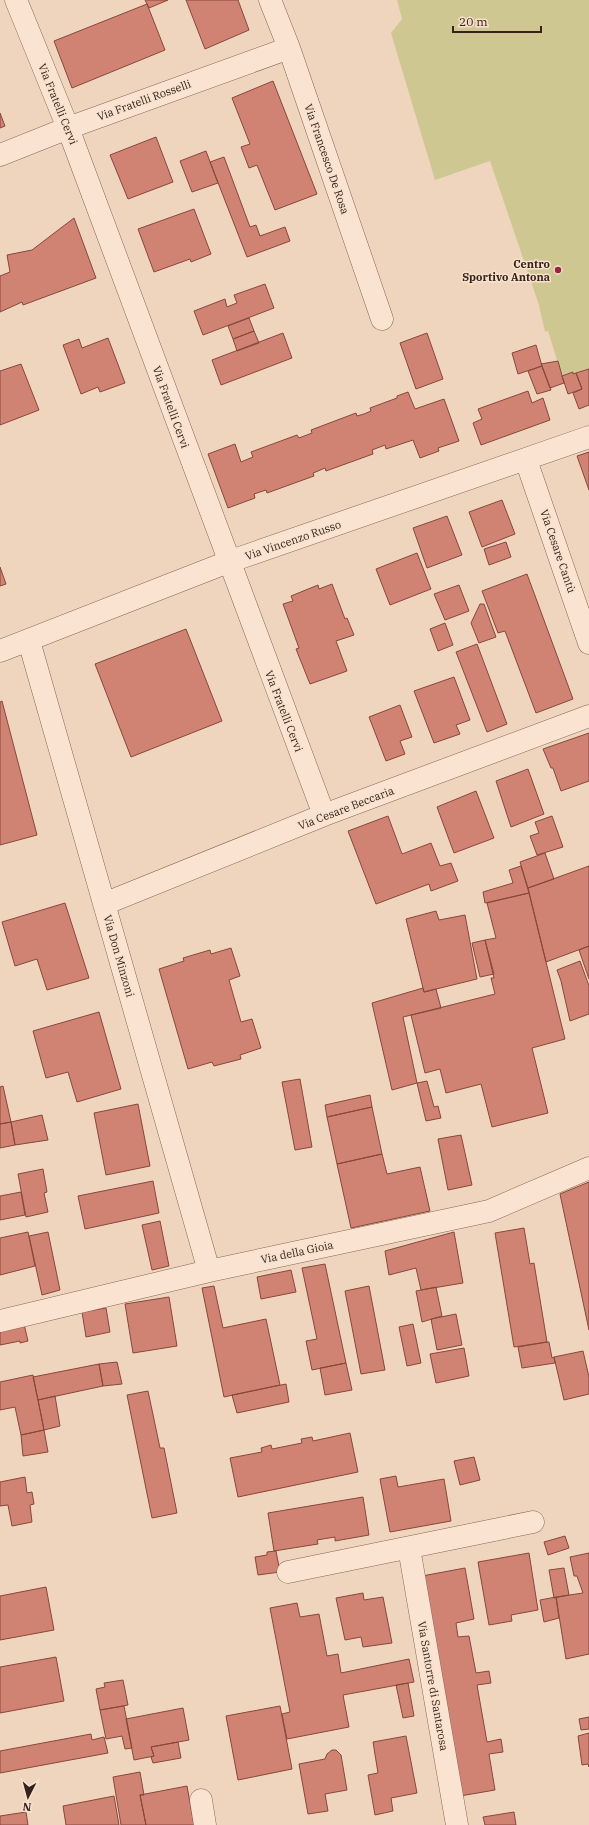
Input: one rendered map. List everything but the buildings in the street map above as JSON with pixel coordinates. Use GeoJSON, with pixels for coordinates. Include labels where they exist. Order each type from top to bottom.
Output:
{"type":"FeatureCollection","features":[{"type":"Feature","properties":{"kind":"street","name":"Via Fratelli Cervi"},"geometry":{"type":"LineString","coordinates":[[16,0],[68,128],[228,562],[324,816]]}},
{"type":"Feature","properties":{"kind":"street","name":"Via Francesco De Rosa"},"geometry":{"type":"LineString","coordinates":[[270,0],[382,319]]}},
{"type":"Feature","properties":{"kind":"street","name":"Via Fratelli Rosselli"},"geometry":{"type":"LineString","coordinates":[[0,155],[68,128],[288,48]]}},
{"type":"Feature","properties":{"kind":"street","name":"Via Vincenzo Russo"},"geometry":{"type":"LineString","coordinates":[[0,651],[29,641],[228,562],[589,437]]}},
{"type":"Feature","properties":{"kind":"street","name":"Via Cesare Cantù"},"geometry":{"type":"LineString","coordinates":[[526,460],[589,643]]}},
{"type":"Feature","properties":{"kind":"street","name":"Via Don Minzoni"},"geometry":{"type":"LineString","coordinates":[[29,641],[209,1271]]}},
{"type":"Feature","properties":{"kind":"street","name":"Via Cesare Beccaria"},"geometry":{"type":"LineString","coordinates":[[104,904],[324,816],[589,716]]}},
{"type":"Feature","properties":{"kind":"street","name":"Via della Gioia"},"geometry":{"type":"LineString","coordinates":[[0,1321],[209,1271],[489,1211],[589,1168]]}},
{"type":"Feature","properties":{"kind":"street"},"geometry":{"type":"LineString","coordinates":[[288,1572],[532,1522]]}},
{"type":"Feature","properties":{"kind":"street","name":"Via Santorre di Santarosa"},"geometry":{"type":"LineString","coordinates":[[409,1548],[453,1824]]}},
{"type":"Feature","properties":{"kind":"street"},"geometry":{"type":"LineString","coordinates":[[201,1800],[206,1825]]}},
{"type":"Feature","properties":{"kind":"shaded area","name":"Centro Sportivo Antona"},"geometry":{"type":"Polygon","coordinates":[[[397,0],[589,0],[589,369],[562,376],[548,331],[545,332],[539,305],[490,161],[435,180],[391,33],[402,19],[397,0]]]}},
{"type":"Feature","properties":{"kind":"place","name":"Centro Sportivo Antona"},"geometry":{"type":"Point","coordinates":[558,270]}}]}
